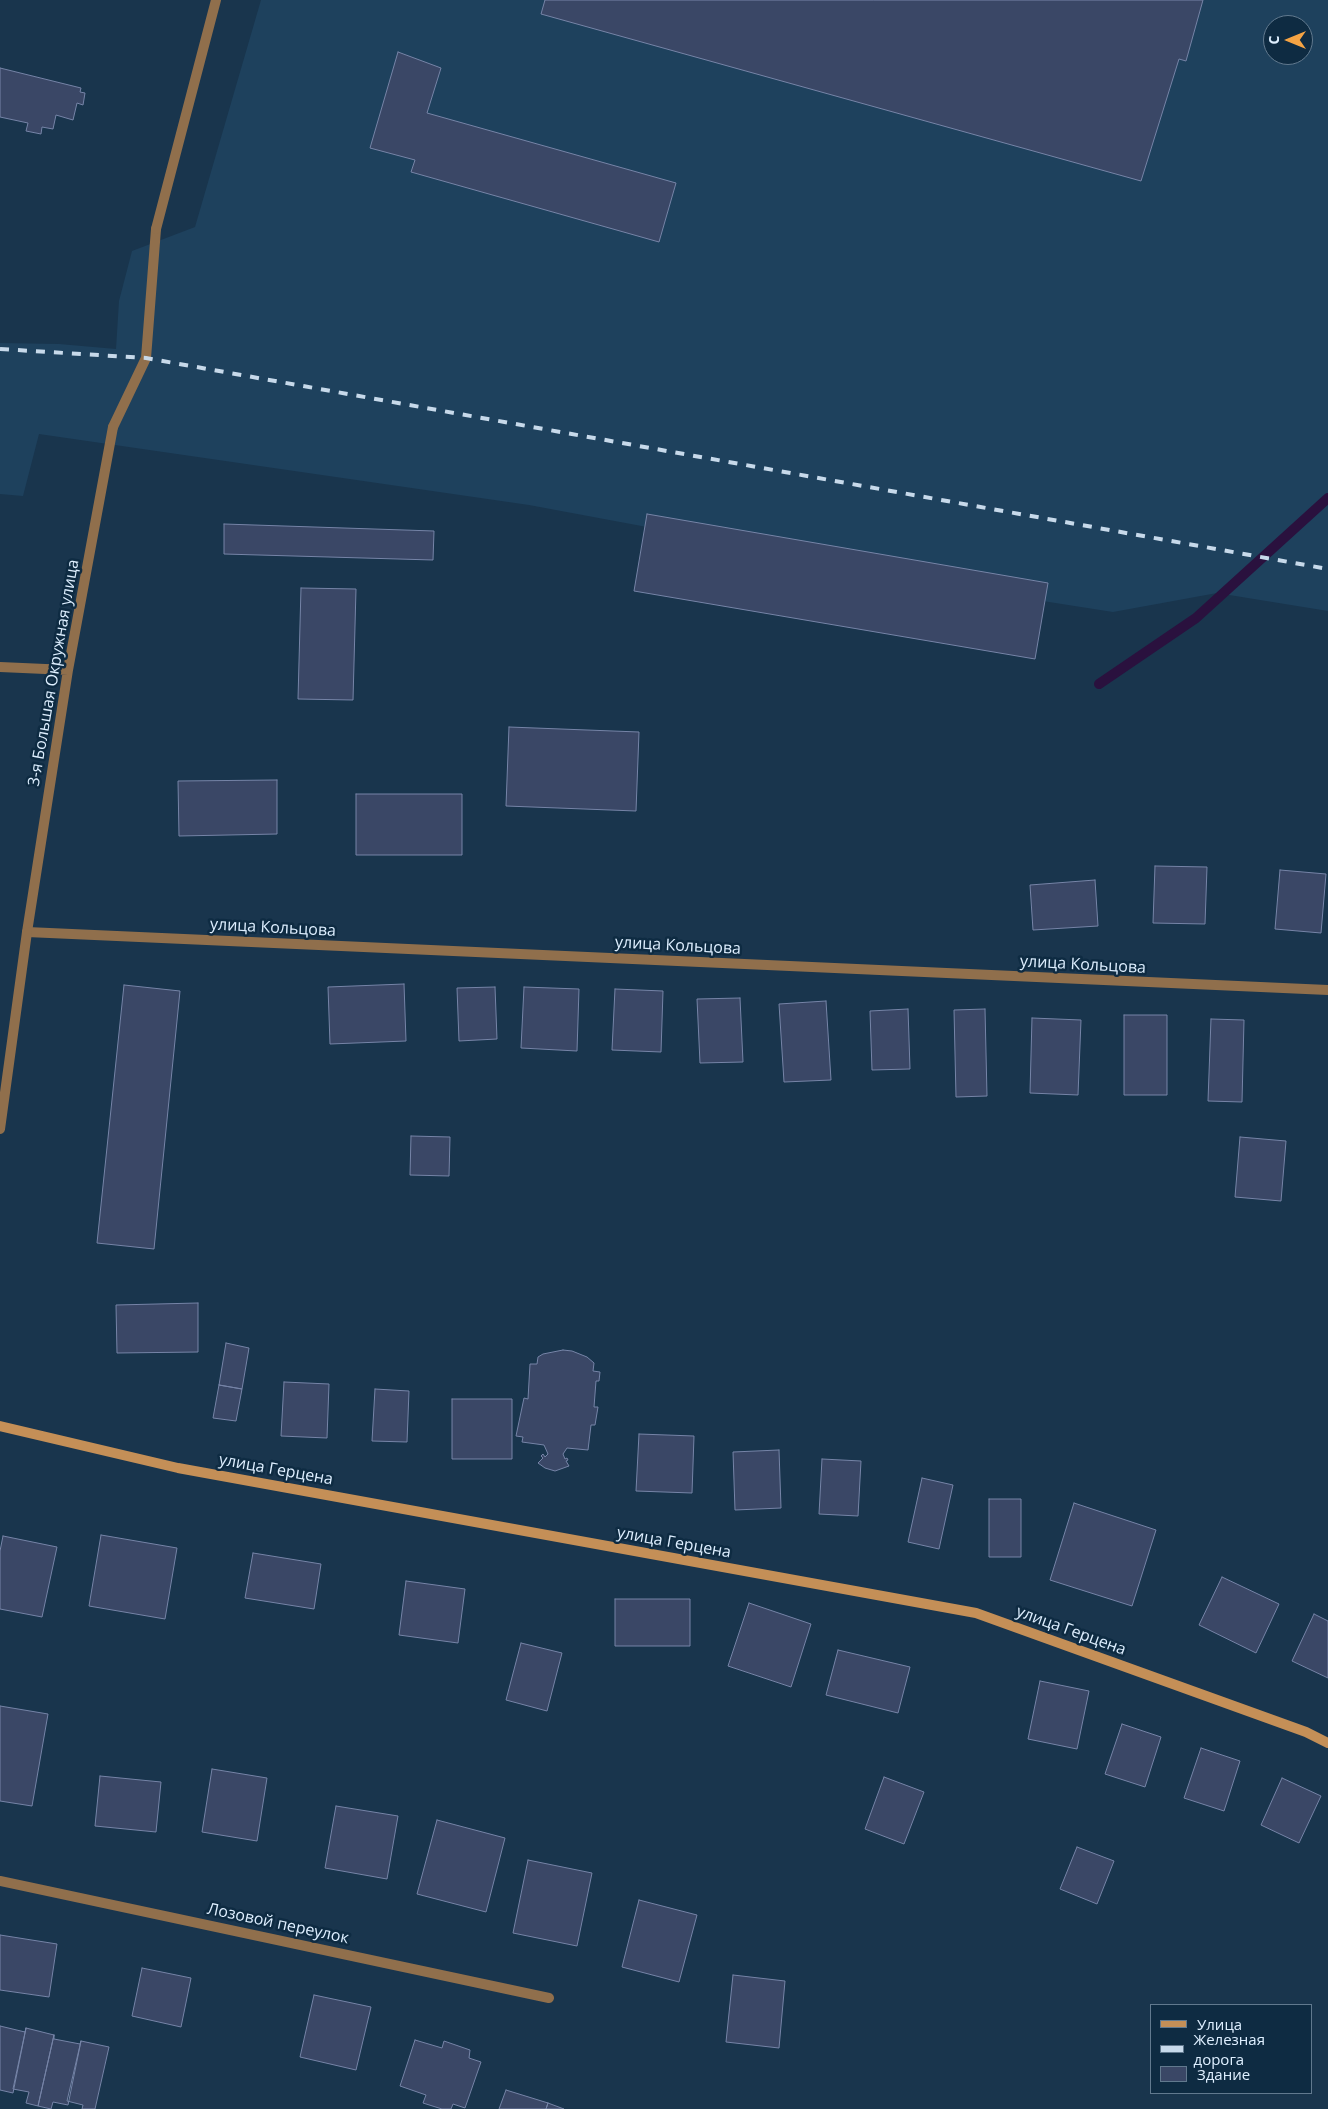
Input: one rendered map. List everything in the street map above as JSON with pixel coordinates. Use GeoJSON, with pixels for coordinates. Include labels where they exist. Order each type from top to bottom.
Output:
{"type":"FeatureCollection","features":[{"type":"Feature","properties":{"kind":"main road","name":"улица Герцена"},"geometry":{"type":"LineString","coordinates":[[0,1426],[187,1469],[976,1613],[1306,1732],[1328,1743]]}},
{"type":"Feature","properties":{"kind":"street","name":"3-я Большая Окружная улица"},"geometry":{"type":"LineString","coordinates":[[0,1129],[27,932],[68,670],[113,427],[146,358],[156,229],[216,0]]}},
{"type":"Feature","properties":{"kind":"street"},"geometry":{"type":"LineString","coordinates":[[0,667],[68,670]]}},
{"type":"Feature","properties":{"kind":"street","name":"улица Кольцова"},"geometry":{"type":"LineString","coordinates":[[27,932],[1328,990]]}},
{"type":"Feature","properties":{"kind":"street","name":"Лозовой переулок"},"geometry":{"type":"LineString","coordinates":[[0,1881],[549,1998]]}},
{"type":"Feature","properties":{"kind":"shaded area"},"geometry":{"type":"Polygon","coordinates":[[[261,0],[1328,0],[1328,611],[1217,593],[1113,612],[1049,602],[529,505],[39,434],[23,496],[0,494],[0,343],[59,344],[116,349],[119,301],[132,251],[195,227],[261,0]]]}},
{"type":"Feature","properties":{"kind":"building"},"geometry":{"type":"Polygon","coordinates":[[[545,0],[1203,0],[1186,61],[1179,59],[1141,181],[541,14],[545,0]]]}},
{"type":"Feature","properties":{"kind":"building"},"geometry":{"type":"Polygon","coordinates":[[[398,52],[441,68],[427,113],[676,183],[659,242],[411,172],[415,160],[370,148],[398,52]]]}},
{"type":"Feature","properties":{"kind":"building"},"geometry":{"type":"Polygon","coordinates":[[[0,68],[81,88],[80,92],[85,93],[83,105],[77,103],[73,120],[56,115],[53,129],[42,127],[41,134],[26,131],[28,123],[0,117],[0,68]]]}},
{"type":"Feature","properties":{"kind":"building"},"geometry":{"type":"Polygon","coordinates":[[[647,514],[1048,583],[1035,659],[634,591],[647,514]]]}},
{"type":"Feature","properties":{"kind":"building"},"geometry":{"type":"Polygon","coordinates":[[[224,524],[434,531],[433,560],[224,554],[224,524]]]}},
{"type":"Feature","properties":{"kind":"building"},"geometry":{"type":"Polygon","coordinates":[[[301,588],[356,589],[353,700],[298,699],[301,588]]]}},
{"type":"Feature","properties":{"kind":"building"},"geometry":{"type":"Polygon","coordinates":[[[509,727],[639,732],[636,811],[506,806],[509,727]]]}},
{"type":"Feature","properties":{"kind":"building"},"geometry":{"type":"Polygon","coordinates":[[[277,780],[277,834],[179,836],[178,781],[277,780]]]}},
{"type":"Feature","properties":{"kind":"building"},"geometry":{"type":"Polygon","coordinates":[[[356,794],[462,794],[462,855],[356,855],[356,794]]]}},
{"type":"Feature","properties":{"kind":"building"},"geometry":{"type":"Polygon","coordinates":[[[1155,866],[1207,867],[1205,924],[1153,923],[1155,866]]]}},
{"type":"Feature","properties":{"kind":"building"},"geometry":{"type":"Polygon","coordinates":[[[1280,870],[1326,874],[1321,933],[1275,929],[1280,870]]]}},
{"type":"Feature","properties":{"kind":"building"},"geometry":{"type":"Polygon","coordinates":[[[1095,880],[1098,926],[1033,930],[1030,885],[1095,880]]]}},
{"type":"Feature","properties":{"kind":"building"},"geometry":{"type":"Polygon","coordinates":[[[404,984],[406,1041],[330,1044],[328,987],[404,984]]]}},
{"type":"Feature","properties":{"kind":"building"},"geometry":{"type":"Polygon","coordinates":[[[124,985],[180,991],[154,1249],[97,1243],[124,985]]]}},
{"type":"Feature","properties":{"kind":"building"},"geometry":{"type":"Polygon","coordinates":[[[495,987],[497,1039],[459,1041],[457,988],[495,987]]]}},
{"type":"Feature","properties":{"kind":"building"},"geometry":{"type":"Polygon","coordinates":[[[524,987],[579,989],[577,1051],[521,1048],[524,987]]]}},
{"type":"Feature","properties":{"kind":"building"},"geometry":{"type":"Polygon","coordinates":[[[615,989],[663,991],[661,1052],[612,1050],[615,989]]]}},
{"type":"Feature","properties":{"kind":"building"},"geometry":{"type":"Polygon","coordinates":[[[740,998],[743,1062],[700,1063],[697,999],[740,998]]]}},
{"type":"Feature","properties":{"kind":"building"},"geometry":{"type":"Polygon","coordinates":[[[826,1001],[831,1080],[784,1082],[779,1004],[826,1001]]]}},
{"type":"Feature","properties":{"kind":"building"},"geometry":{"type":"Polygon","coordinates":[[[908,1009],[910,1069],[872,1070],[870,1011],[908,1009]]]}},
{"type":"Feature","properties":{"kind":"building"},"geometry":{"type":"Polygon","coordinates":[[[985,1009],[987,1096],[956,1097],[954,1010],[985,1009]]]}},
{"type":"Feature","properties":{"kind":"building"},"geometry":{"type":"Polygon","coordinates":[[[1124,1015],[1167,1015],[1167,1095],[1124,1095],[1124,1015]]]}},
{"type":"Feature","properties":{"kind":"building"},"geometry":{"type":"Polygon","coordinates":[[[1032,1018],[1081,1020],[1078,1095],[1030,1093],[1032,1018]]]}},
{"type":"Feature","properties":{"kind":"building"},"geometry":{"type":"Polygon","coordinates":[[[1211,1019],[1244,1020],[1242,1102],[1208,1101],[1211,1019]]]}},
{"type":"Feature","properties":{"kind":"building"},"geometry":{"type":"Polygon","coordinates":[[[411,1136],[450,1137],[449,1176],[410,1175],[411,1136]]]}},
{"type":"Feature","properties":{"kind":"building"},"geometry":{"type":"Polygon","coordinates":[[[1240,1137],[1286,1141],[1281,1201],[1235,1197],[1240,1137]]]}},
{"type":"Feature","properties":{"kind":"building"},"geometry":{"type":"Polygon","coordinates":[[[198,1303],[198,1352],[117,1353],[116,1305],[198,1303]]]}},
{"type":"Feature","properties":{"kind":"building"},"geometry":{"type":"Polygon","coordinates":[[[226,1343],[249,1348],[242,1389],[219,1385],[226,1343]]]}},
{"type":"Feature","properties":{"kind":"building"},"geometry":{"type":"Polygon","coordinates":[[[563,1350],[572,1351],[587,1357],[594,1363],[593,1371],[600,1372],[599,1381],[596,1381],[594,1407],[598,1407],[595,1425],[591,1425],[588,1450],[567,1448],[563,1454],[565,1459],[567,1458],[568,1460],[566,1461],[569,1466],[555,1471],[545,1468],[538,1463],[543,1458],[541,1456],[543,1454],[545,1457],[548,1454],[544,1445],[522,1442],[523,1437],[516,1436],[524,1398],[528,1399],[530,1364],[537,1364],[538,1357],[543,1354],[563,1350]]]}},
{"type":"Feature","properties":{"kind":"building"},"geometry":{"type":"Polygon","coordinates":[[[284,1382],[329,1384],[327,1438],[281,1436],[284,1382]]]}},
{"type":"Feature","properties":{"kind":"building"},"geometry":{"type":"Polygon","coordinates":[[[219,1385],[242,1389],[236,1421],[213,1418],[219,1385]]]}},
{"type":"Feature","properties":{"kind":"building"},"geometry":{"type":"Polygon","coordinates":[[[375,1389],[409,1391],[407,1442],[372,1441],[375,1389]]]}},
{"type":"Feature","properties":{"kind":"building"},"geometry":{"type":"Polygon","coordinates":[[[452,1399],[512,1399],[512,1459],[452,1459],[452,1399]]]}},
{"type":"Feature","properties":{"kind":"building"},"geometry":{"type":"Polygon","coordinates":[[[639,1434],[694,1436],[692,1493],[636,1491],[639,1434]]]}},
{"type":"Feature","properties":{"kind":"building"},"geometry":{"type":"Polygon","coordinates":[[[779,1450],[781,1508],[735,1510],[733,1452],[779,1450]]]}},
{"type":"Feature","properties":{"kind":"building"},"geometry":{"type":"Polygon","coordinates":[[[822,1459],[861,1461],[858,1516],[819,1514],[822,1459]]]}},
{"type":"Feature","properties":{"kind":"building"},"geometry":{"type":"Polygon","coordinates":[[[922,1478],[953,1485],[939,1549],[908,1542],[922,1478]]]}},
{"type":"Feature","properties":{"kind":"building"},"geometry":{"type":"Polygon","coordinates":[[[989,1499],[1021,1499],[1021,1557],[989,1557],[989,1499]]]}},
{"type":"Feature","properties":{"kind":"building"},"geometry":{"type":"Polygon","coordinates":[[[1074,1503],[1156,1530],[1132,1606],[1050,1580],[1074,1503]]]}},
{"type":"Feature","properties":{"kind":"building"},"geometry":{"type":"Polygon","coordinates":[[[101,1535],[177,1548],[165,1619],[89,1606],[101,1535]]]}},
{"type":"Feature","properties":{"kind":"building"},"geometry":{"type":"Polygon","coordinates":[[[3,1536],[57,1547],[42,1617],[0,1609],[0,1551],[3,1536]]]}},
{"type":"Feature","properties":{"kind":"building"},"geometry":{"type":"Polygon","coordinates":[[[253,1553],[321,1564],[314,1609],[245,1598],[253,1553]]]}},
{"type":"Feature","properties":{"kind":"building"},"geometry":{"type":"Polygon","coordinates":[[[1222,1577],[1279,1604],[1256,1653],[1199,1625],[1222,1577]]]}},
{"type":"Feature","properties":{"kind":"building"},"geometry":{"type":"Polygon","coordinates":[[[406,1581],[465,1589],[458,1643],[399,1635],[406,1581]]]}},
{"type":"Feature","properties":{"kind":"building"},"geometry":{"type":"Polygon","coordinates":[[[615,1599],[690,1599],[690,1646],[615,1646],[615,1599]]]}},
{"type":"Feature","properties":{"kind":"building"},"geometry":{"type":"Polygon","coordinates":[[[749,1603],[811,1624],[791,1687],[728,1666],[749,1603]]]}},
{"type":"Feature","properties":{"kind":"building"},"geometry":{"type":"Polygon","coordinates":[[[1314,1614],[1328,1621],[1328,1678],[1292,1661],[1314,1614]]]}},
{"type":"Feature","properties":{"kind":"building"},"geometry":{"type":"Polygon","coordinates":[[[521,1643],[562,1653],[547,1711],[506,1700],[521,1643]]]}},
{"type":"Feature","properties":{"kind":"building"},"geometry":{"type":"Polygon","coordinates":[[[838,1650],[910,1667],[898,1713],[826,1695],[838,1650]]]}},
{"type":"Feature","properties":{"kind":"building"},"geometry":{"type":"Polygon","coordinates":[[[1040,1681],[1089,1691],[1077,1749],[1028,1739],[1040,1681]]]}},
{"type":"Feature","properties":{"kind":"building"},"geometry":{"type":"Polygon","coordinates":[[[0,1706],[48,1714],[32,1806],[0,1801],[0,1706]]]}},
{"type":"Feature","properties":{"kind":"building"},"geometry":{"type":"Polygon","coordinates":[[[1122,1724],[1161,1737],[1145,1787],[1105,1774],[1122,1724]]]}},
{"type":"Feature","properties":{"kind":"building"},"geometry":{"type":"Polygon","coordinates":[[[1201,1748],[1240,1761],[1224,1811],[1184,1798],[1201,1748]]]}},
{"type":"Feature","properties":{"kind":"building"},"geometry":{"type":"Polygon","coordinates":[[[212,1769],[267,1778],[257,1841],[202,1832],[212,1769]]]}},
{"type":"Feature","properties":{"kind":"building"},"geometry":{"type":"Polygon","coordinates":[[[100,1776],[161,1782],[156,1832],[95,1826],[100,1776]]]}},
{"type":"Feature","properties":{"kind":"building"},"geometry":{"type":"Polygon","coordinates":[[[884,1777],[924,1792],[904,1844],[865,1829],[884,1777]]]}},
{"type":"Feature","properties":{"kind":"building"},"geometry":{"type":"Polygon","coordinates":[[[1282,1778],[1321,1796],[1299,1843],[1261,1825],[1282,1778]]]}},
{"type":"Feature","properties":{"kind":"building"},"geometry":{"type":"Polygon","coordinates":[[[336,1806],[398,1816],[387,1879],[325,1868],[336,1806]]]}},
{"type":"Feature","properties":{"kind":"building"},"geometry":{"type":"Polygon","coordinates":[[[437,1820],[505,1838],[486,1912],[417,1894],[437,1820]]]}},
{"type":"Feature","properties":{"kind":"building"},"geometry":{"type":"Polygon","coordinates":[[[1077,1847],[1114,1861],[1097,1904],[1060,1889],[1077,1847]]]}},
{"type":"Feature","properties":{"kind":"building"},"geometry":{"type":"Polygon","coordinates":[[[528,1860],[592,1873],[577,1946],[513,1933],[528,1860]]]}},
{"type":"Feature","properties":{"kind":"building"},"geometry":{"type":"Polygon","coordinates":[[[639,1900],[697,1915],[679,1982],[622,1967],[639,1900]]]}},
{"type":"Feature","properties":{"kind":"building"},"geometry":{"type":"Polygon","coordinates":[[[0,1935],[57,1944],[49,1997],[0,1990],[0,1935]]]}},
{"type":"Feature","properties":{"kind":"building"},"geometry":{"type":"Polygon","coordinates":[[[142,1968],[191,1978],[181,2027],[132,2016],[142,1968]]]}},
{"type":"Feature","properties":{"kind":"building"},"geometry":{"type":"Polygon","coordinates":[[[733,1975],[785,1981],[779,2048],[726,2042],[733,1975]]]}},
{"type":"Feature","properties":{"kind":"building"},"geometry":{"type":"Polygon","coordinates":[[[314,1995],[371,2007],[356,2070],[300,2057],[314,1995]]]}},
{"type":"Feature","properties":{"kind":"building"},"geometry":{"type":"Polygon","coordinates":[[[0,2026],[25,2032],[26,2028],[13,2093],[0,2090],[0,2026]]]}},
{"type":"Feature","properties":{"kind":"building"},"geometry":{"type":"Polygon","coordinates":[[[26,2028],[54,2035],[38,2106],[26,2103],[29,2092],[13,2089],[26,2028]]]}},
{"type":"Feature","properties":{"kind":"building"},"geometry":{"type":"Polygon","coordinates":[[[54,2035],[54,2039],[80,2044],[81,2041],[68,2105],[53,2102],[51,2109],[38,2106],[54,2035]]]}},
{"type":"Feature","properties":{"kind":"building"},"geometry":{"type":"Polygon","coordinates":[[[415,2040],[442,2048],[444,2041],[470,2050],[469,2058],[481,2062],[465,2108],[453,2104],[451,2109],[442,2109],[423,2103],[426,2095],[400,2086],[415,2040]]]}},
{"type":"Feature","properties":{"kind":"building"},"geometry":{"type":"Polygon","coordinates":[[[81,2041],[109,2047],[95,2109],[82,2109],[83,2105],[67,2101],[81,2041]]]}},
{"type":"Feature","properties":{"kind":"building"},"geometry":{"type":"Polygon","coordinates":[[[506,2090],[548,2103],[546,2109],[499,2109],[506,2090]]]}},
{"type":"Feature","properties":{"kind":"building"},"geometry":{"type":"Polygon","coordinates":[[[548,2103],[564,2109],[546,2109],[548,2103]]]}},
{"type":"Feature","properties":{"kind":"waterway"},"geometry":{"type":"LineString","coordinates":[[1099,684],[1196,618],[1328,498]]}},
{"type":"Feature","properties":{"kind":"railway"},"geometry":{"type":"LineString","coordinates":[[0,349],[146,358],[1328,569]]}}]}
